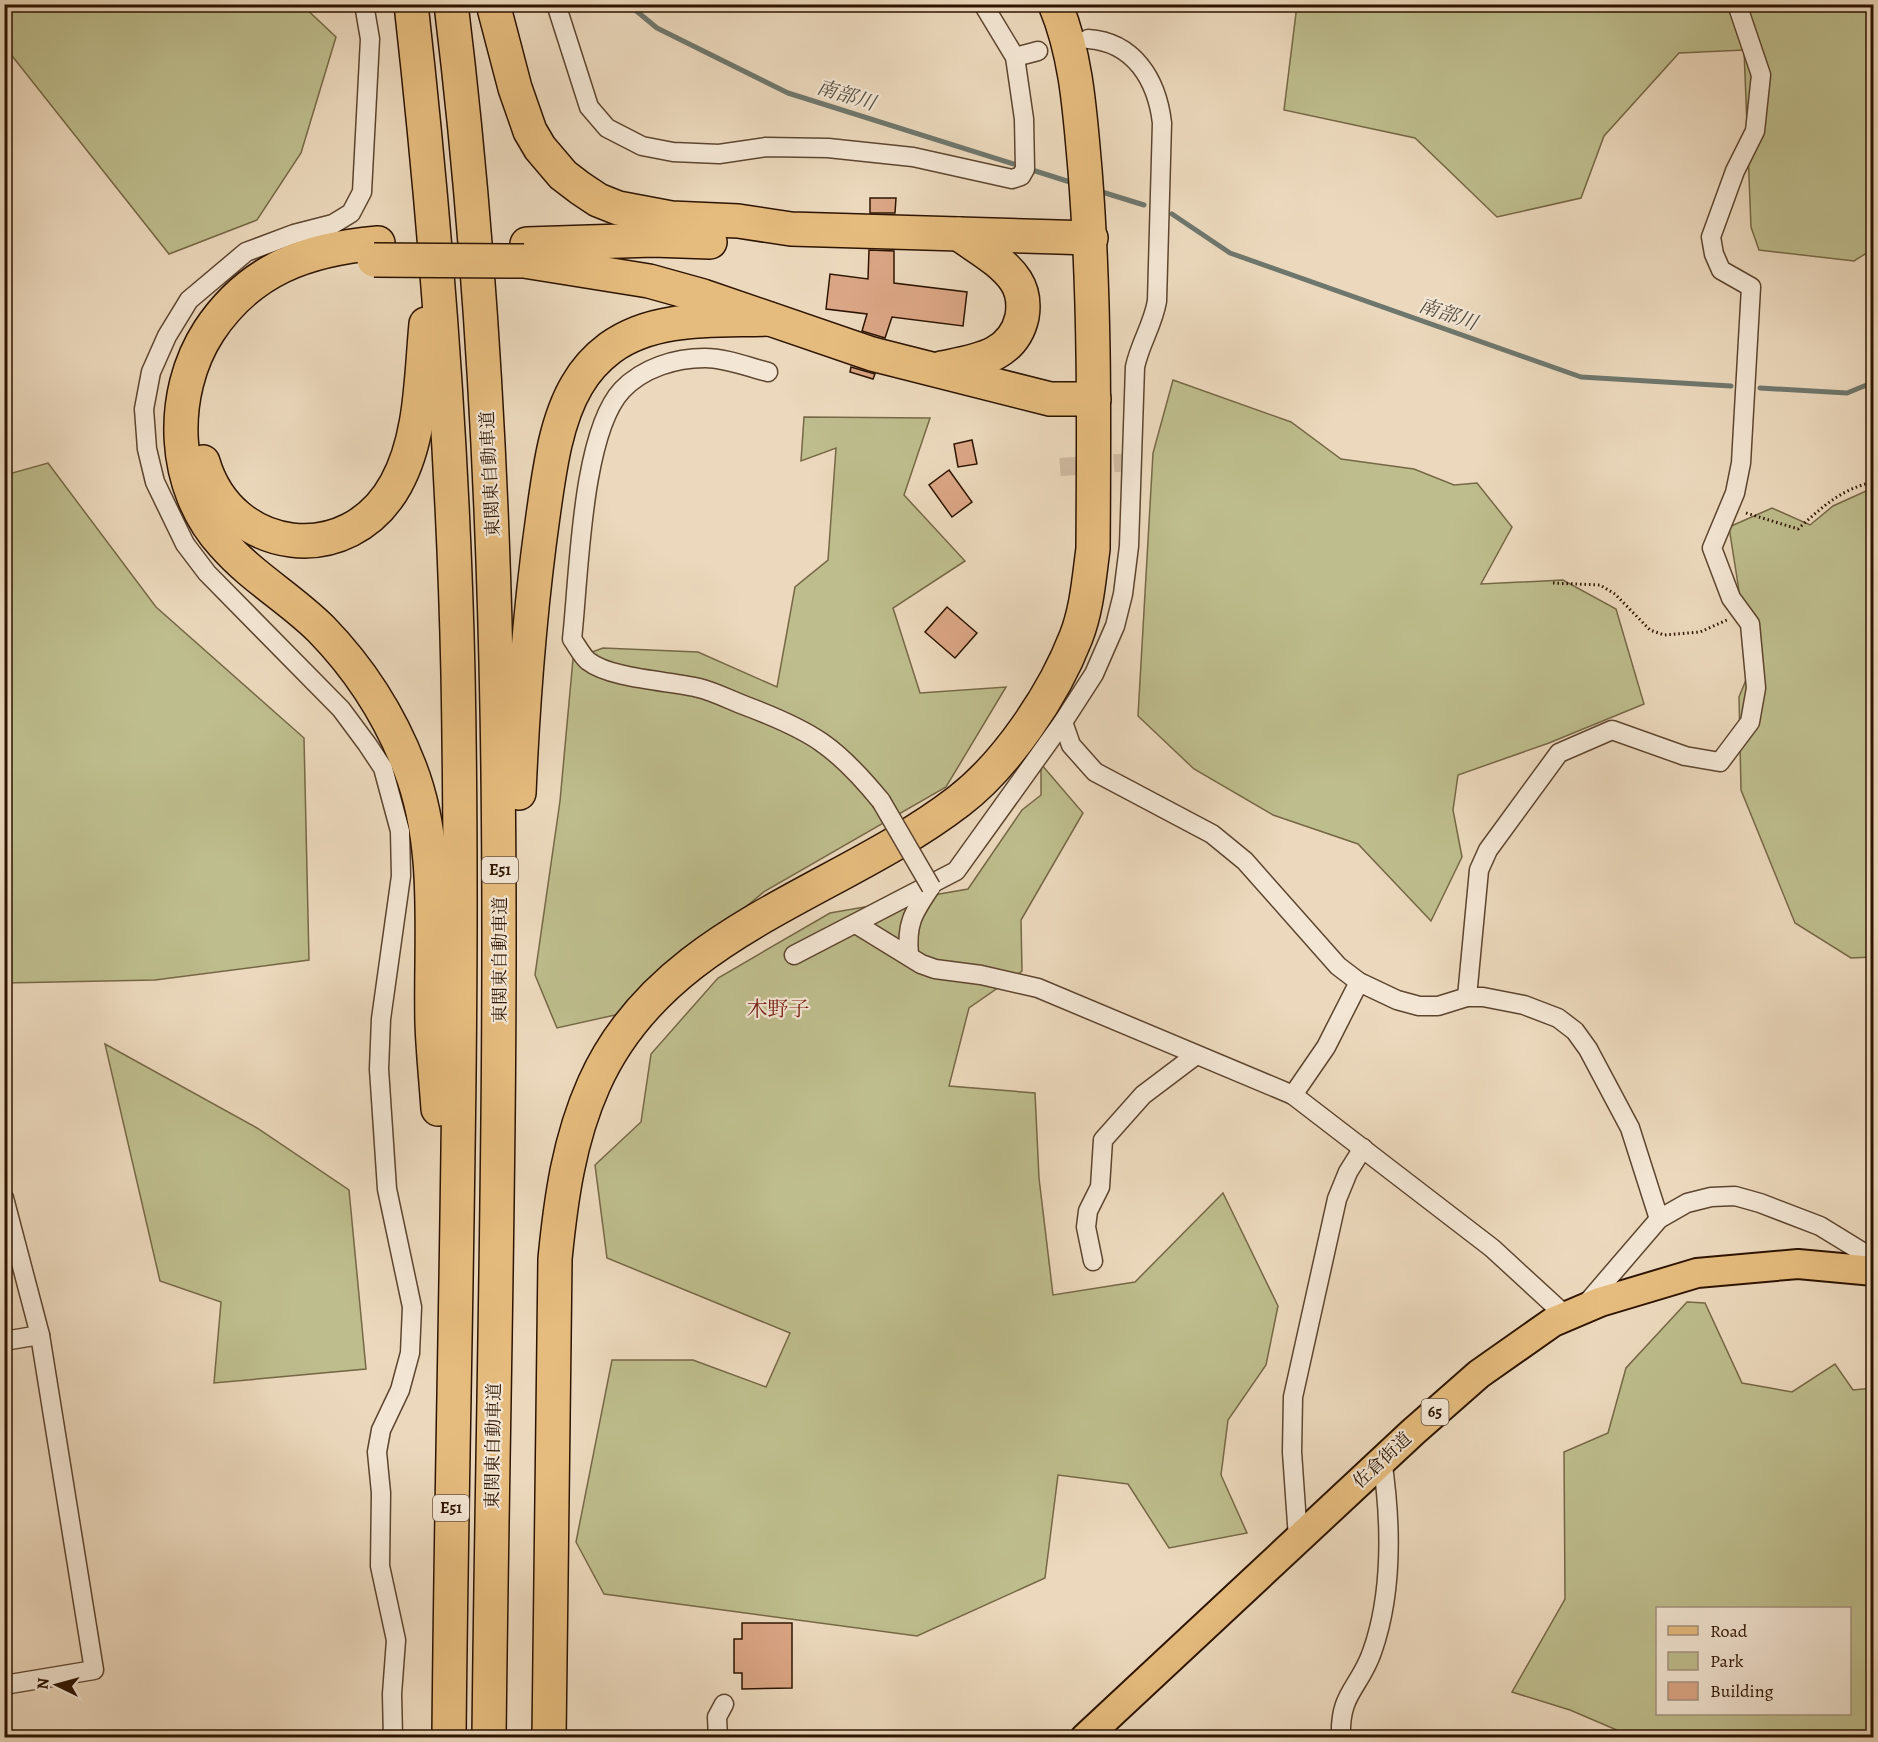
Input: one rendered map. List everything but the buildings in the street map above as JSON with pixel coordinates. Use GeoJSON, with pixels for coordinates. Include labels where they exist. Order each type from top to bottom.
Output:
{"type":"FeatureCollection","features":[{"type":"Feature","properties":{"kind":"highway","name":"E51"},"geometry":{"type":"LineString","coordinates":[[411,4],[422,101],[445,378],[457,660],[460,846],[448,1737]]}},
{"type":"Feature","properties":{"kind":"highway","name":"東関東自動車道"},"geometry":{"type":"LineString","coordinates":[[451,4],[475,225],[493,513],[500,845],[498,1245],[489,1737]]}},
{"type":"Feature","properties":{"kind":"highway"},"geometry":{"type":"LineString","coordinates":[[493,4],[515,88],[530,131],[551,163],[579,188],[598,200],[638,213],[738,221],[791,229],[1090,238]]}},
{"type":"Feature","properties":{"kind":"highway"},"geometry":{"type":"LineString","coordinates":[[549,1737],[555,1258],[562,1196],[575,1134],[595,1082],[624,1033],[663,987],[698,956],[748,924],[921,827],[960,800],[1012,746],[1058,676],[1076,636],[1087,596],[1093,549],[1094,399],[1090,238],[1080,107],[1072,63],[1055,4]]}},
{"type":"Feature","properties":{"kind":"highway"},"geometry":{"type":"LineString","coordinates":[[376,252],[282,286],[264,297],[236,324],[205,375],[198,415],[199,437],[207,476],[214,490],[244,522],[275,537],[290,541],[314,541],[358,527],[370,518],[384,502],[406,464],[417,411],[428,301],[422,101]]}},
{"type":"Feature","properties":{"kind":"highway"},"geometry":{"type":"LineString","coordinates":[[455,1278],[432,1024],[433,918],[420,801],[411,770],[391,723],[363,678],[320,627],[223,545],[206,520],[188,483],[180,425],[190,365],[216,320],[235,298],[259,278],[307,254],[525,252],[653,240],[732,243],[791,229]]}},
{"type":"Feature","properties":{"kind":"highway"},"geometry":{"type":"LineString","coordinates":[[936,370],[983,359],[1001,351],[1016,334],[1023,312],[1023,300],[1016,281],[999,264],[959,234]]}},
{"type":"Feature","properties":{"kind":"highway"},"geometry":{"type":"LineString","coordinates":[[525,252],[703,296],[872,354],[1050,399],[1094,399]]}},
{"type":"Feature","properties":{"kind":"highway"},"geometry":{"type":"LineString","coordinates":[[498,1245],[525,665],[530,609],[548,483],[566,408],[577,384],[592,364],[611,348],[637,333],[673,324],[769,319]]}},
{"type":"Feature","properties":{"kind":"main road","name":"佐倉街道"},"geometry":{"type":"LineString","coordinates":[[1085,1737],[1383,1459],[1479,1374],[1552,1322],[1697,1273],[1798,1264],[1874,1271]]}},
{"type":"Feature","properties":{"kind":"street"},"geometry":{"type":"LineString","coordinates":[[364,4],[370,39],[362,192],[351,213],[333,224],[294,234],[246,252],[189,300],[166,336],[151,372],[144,409],[147,449],[155,482],[185,544],[207,573],[340,709],[368,744],[383,768],[400,831],[401,876],[381,1018],[379,1070],[387,1189],[412,1307],[410,1353],[400,1390],[381,1430],[377,1452],[381,1493],[380,1566],[396,1640],[392,1694],[393,1737]]}},
{"type":"Feature","properties":{"kind":"street"},"geometry":{"type":"LineString","coordinates":[[556,4],[589,107],[607,128],[642,146],[673,152],[719,154],[766,147],[828,148],[913,157],[1012,179],[1022,176],[1025,169],[1024,118],[1015,57],[983,4]]}},
{"type":"Feature","properties":{"kind":"street"},"geometry":{"type":"LineString","coordinates":[[1467,997],[1479,870],[1488,850],[1558,753],[1612,730],[1685,756],[1720,762],[1750,722],[1756,688],[1750,624],[1731,598],[1712,548],[1729,508],[1741,463],[1751,287],[1721,270],[1714,254],[1711,237],[1735,171],[1755,131],[1761,75],[1739,10],[1740,4]]}},
{"type":"Feature","properties":{"kind":"street"},"geometry":{"type":"LineString","coordinates":[[794,955],[931,887],[956,872],[1064,722],[1105,651],[1115,626],[1123,594],[1129,546],[1135,367],[1137,354],[1154,319],[1157,289],[1162,123],[1159,101],[1152,82],[1139,64],[1119,46],[1105,40],[1088,39]]}},
{"type":"Feature","properties":{"kind":"street"},"geometry":{"type":"LineString","coordinates":[[1015,57],[1038,51]]}},
{"type":"Feature","properties":{"kind":"street"},"geometry":{"type":"LineString","coordinates":[[768,372],[717,360],[682,360],[654,367],[634,379],[621,392],[598,438],[588,490],[572,639],[587,660],[597,666],[642,679],[700,688],[796,725],[832,748],[852,765],[881,801],[931,887]]}},
{"type":"Feature","properties":{"kind":"street"},"geometry":{"type":"LineString","coordinates":[[1064,722],[1071,745],[1095,772],[1212,834],[1245,861],[1338,966],[1359,982],[1397,1000],[1419,1006],[1438,1006],[1467,997],[1483,997],[1524,1005],[1558,1018],[1575,1031],[1588,1050],[1630,1128],[1659,1219]]}},
{"type":"Feature","properties":{"kind":"street"},"geometry":{"type":"LineString","coordinates":[[909,955],[907,936],[910,921],[931,887]]}},
{"type":"Feature","properties":{"kind":"street"},"geometry":{"type":"LineString","coordinates":[[856,924],[935,969],[981,975],[1038,988],[1293,1095],[1574,1313],[1659,1219],[1687,1203],[1711,1197],[1735,1197],[1820,1226],[1874,1259]]}},
{"type":"Feature","properties":{"kind":"street"},"geometry":{"type":"LineString","coordinates":[[1293,1095],[1326,1047],[1359,982]]}},
{"type":"Feature","properties":{"kind":"street"},"geometry":{"type":"LineString","coordinates":[[1093,1261],[1086,1227],[1088,1211],[1100,1187],[1103,1140],[1143,1095],[1196,1055]]}},
{"type":"Feature","properties":{"kind":"street"},"geometry":{"type":"LineString","coordinates":[[1298,1538],[1292,1452],[1293,1397],[1337,1199],[1348,1172],[1363,1148]]}},
{"type":"Feature","properties":{"kind":"street"},"geometry":{"type":"LineString","coordinates":[[4,1198],[8,1232],[40,1335],[94,1670],[4,1685]]}},
{"type":"Feature","properties":{"kind":"street"},"geometry":{"type":"LineString","coordinates":[[4,1341],[40,1335]]}},
{"type":"Feature","properties":{"kind":"street"},"geometry":{"type":"LineString","coordinates":[[1341,1737],[1342,1706],[1371,1653],[1380,1615],[1389,1554],[1389,1501],[1383,1459]]}},
{"type":"Feature","properties":{"kind":"street"},"geometry":{"type":"LineString","coordinates":[[718,1737],[717,1717],[724,1704]]}},
{"type":"Feature","properties":{"kind":"path"},"geometry":{"type":"LineString","coordinates":[[1729,508],[1798,529],[1831,500],[1858,485],[1874,482]]}},
{"type":"Feature","properties":{"kind":"path"},"geometry":{"type":"LineString","coordinates":[[1553,583],[1600,585],[1621,598],[1650,630],[1664,635],[1700,632],[1741,612]]}},
{"type":"Feature","properties":{"kind":"green space"},"geometry":{"type":"Polygon","coordinates":[[[5,4],[302,5],[336,37],[301,153],[257,220],[169,254],[5,47],[5,4]]]}},
{"type":"Feature","properties":{"kind":"green space"},"geometry":{"type":"Polygon","coordinates":[[[1297,5],[1873,5],[1873,249],[1854,261],[1759,250],[1751,227],[1744,50],[1679,53],[1604,136],[1581,198],[1497,217],[1415,138],[1284,110],[1297,5]]]}},
{"type":"Feature","properties":{"kind":"green space"},"geometry":{"type":"Polygon","coordinates":[[[1173,380],[1291,422],[1341,459],[1414,469],[1454,485],[1477,483],[1512,527],[1481,584],[1563,580],[1616,609],[1644,704],[1549,743],[1458,775],[1453,810],[1462,857],[1431,921],[1358,844],[1273,815],[1194,769],[1138,716],[1153,453],[1173,380]]]}},
{"type":"Feature","properties":{"kind":"green space"},"geometry":{"type":"Polygon","coordinates":[[[804,417],[930,418],[904,495],[965,561],[893,608],[920,693],[1006,687],[946,787],[765,891],[615,1015],[557,1028],[535,975],[560,801],[573,659],[603,648],[698,652],[777,687],[795,587],[828,560],[836,448],[801,461],[804,417]]]}},
{"type":"Feature","properties":{"kind":"green space"},"geometry":{"type":"Polygon","coordinates":[[[48,463],[156,607],[304,738],[309,960],[155,980],[5,983],[5,475],[48,463]]]}},
{"type":"Feature","properties":{"kind":"green space"},"geometry":{"type":"Polygon","coordinates":[[[1866,491],[1873,491],[1873,957],[1851,958],[1795,923],[1741,790],[1739,697],[1759,648],[1740,597],[1729,527],[1772,508],[1810,525],[1833,506],[1866,491]]]}},
{"type":"Feature","properties":{"kind":"green space"},"geometry":{"type":"Polygon","coordinates":[[[1041,764],[1083,813],[1021,920],[1022,971],[969,1008],[949,1086],[1035,1093],[1039,1178],[1053,1295],[1135,1282],[1223,1193],[1278,1306],[1266,1365],[1228,1420],[1221,1475],[1247,1533],[1169,1548],[1128,1484],[1058,1475],[1045,1578],[917,1636],[604,1594],[576,1542],[612,1360],[693,1360],[766,1387],[790,1333],[607,1258],[595,1165],[641,1122],[651,1054],[718,978],[830,913],[968,889],[1022,810],[1041,795],[1041,764]]]}},
{"type":"Feature","properties":{"kind":"green space"},"geometry":{"type":"Polygon","coordinates":[[[105,1044],[257,1128],[349,1190],[366,1369],[214,1383],[221,1302],[160,1281],[105,1044]]]}},
{"type":"Feature","properties":{"kind":"green space"},"geometry":{"type":"Polygon","coordinates":[[[1687,1302],[1705,1303],[1742,1383],[1792,1392],[1835,1364],[1853,1390],[1873,1388],[1873,1737],[1633,1737],[1570,1710],[1512,1692],[1565,1599],[1564,1452],[1608,1433],[1626,1368],[1687,1302]]]}},
{"type":"Feature","properties":{"kind":"waterway","name":"南部川"},"geometry":{"type":"LineString","coordinates":[[628,4],[657,28],[788,93],[1020,166]]}},
{"type":"Feature","properties":{"kind":"waterway","name":"南部川"},"geometry":{"type":"LineString","coordinates":[[1029,169],[1070,182]]}},
{"type":"Feature","properties":{"kind":"waterway","name":"南部川"},"geometry":{"type":"LineString","coordinates":[[1102,192],[1144,205]]}},
{"type":"Feature","properties":{"kind":"waterway","name":"南部川"},"geometry":{"type":"LineString","coordinates":[[1172,214],[1230,253],[1581,377],[1731,386]]}},
{"type":"Feature","properties":{"kind":"waterway","name":"南部川"},"geometry":{"type":"LineString","coordinates":[[1760,388],[1847,393],[1874,382]]}},
{"type":"Feature","properties":{"kind":"tunnel"},"geometry":{"type":"LineString","coordinates":[[1060,467],[1132,462]]}},
{"type":"Feature","properties":{"kind":"district","name":"木野子"},"geometry":{"type":"Point","coordinates":[778,1009]}}]}
